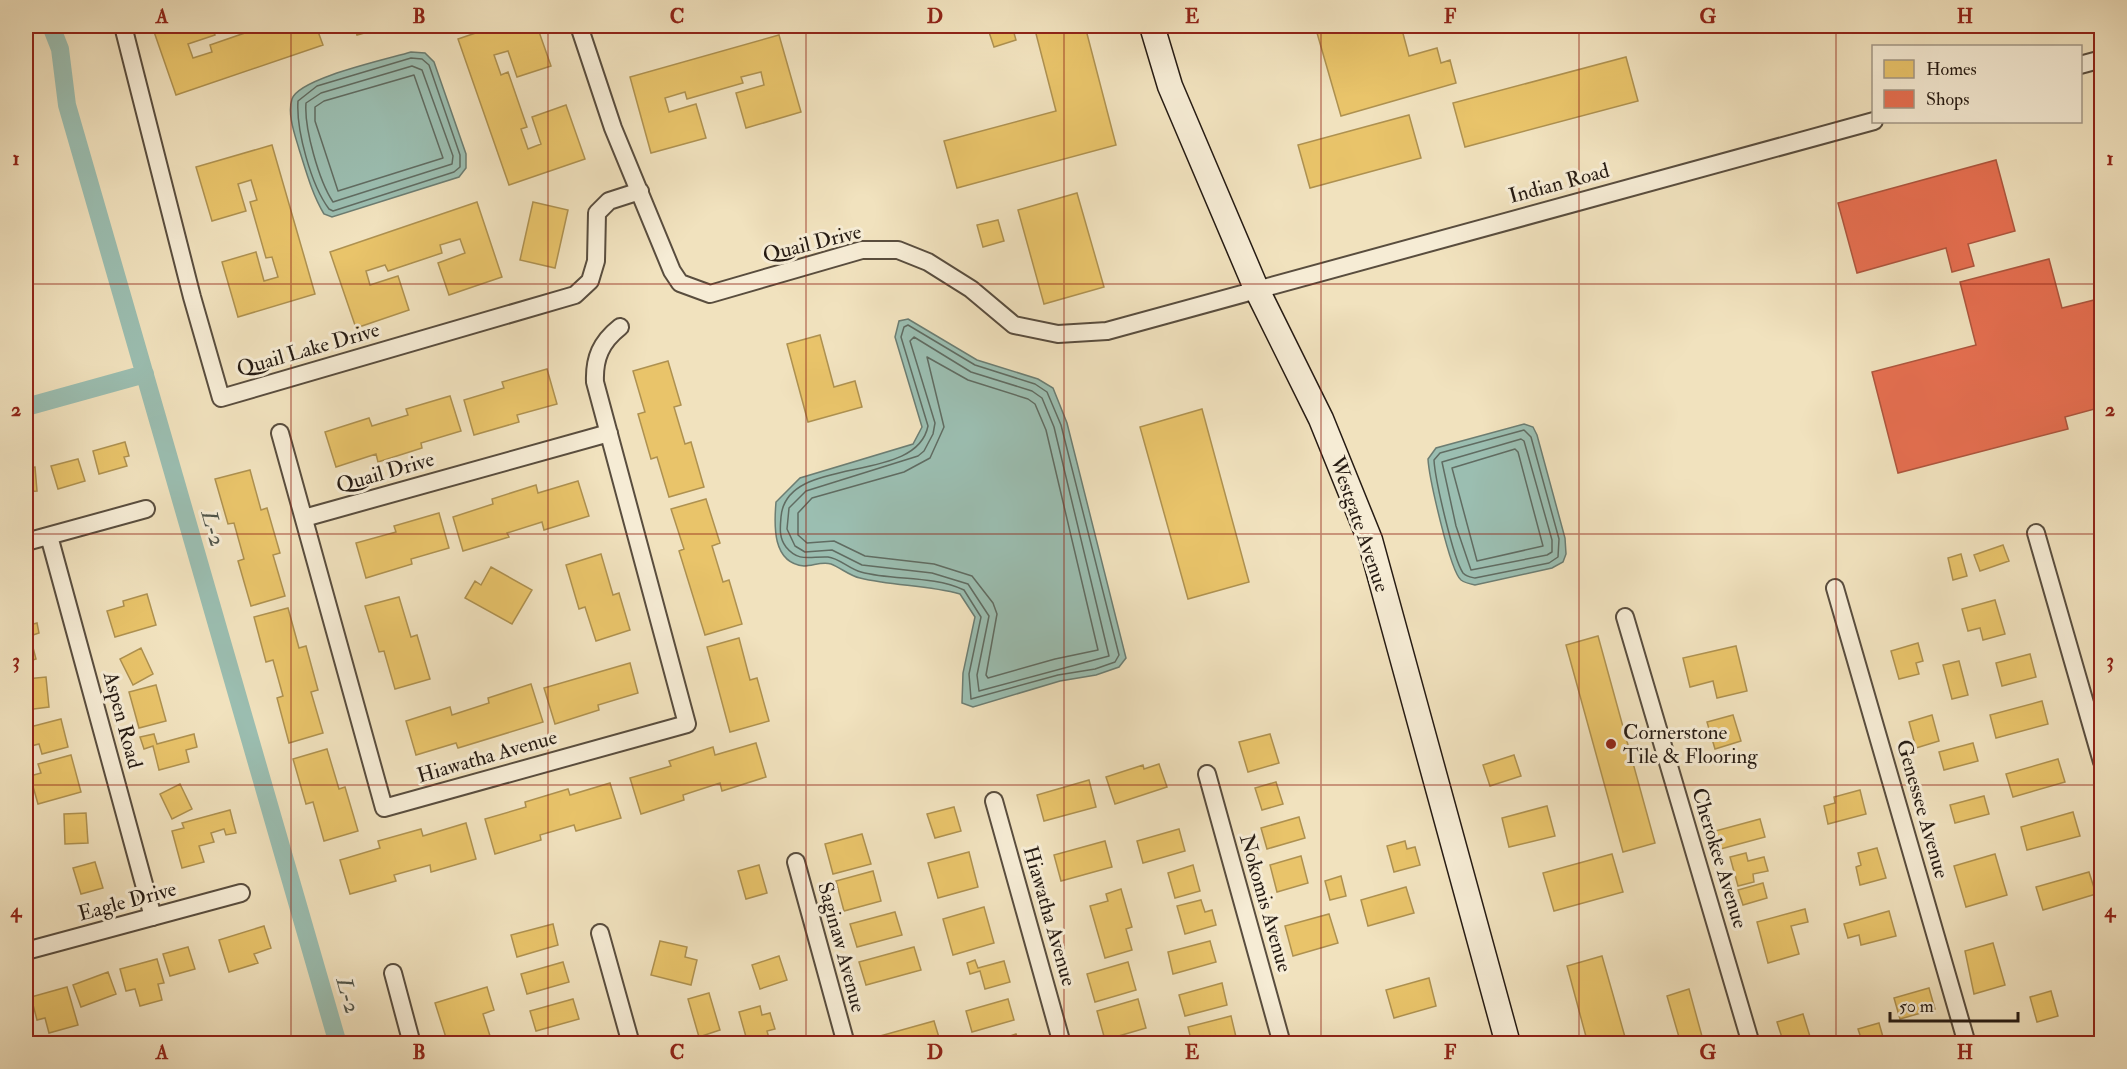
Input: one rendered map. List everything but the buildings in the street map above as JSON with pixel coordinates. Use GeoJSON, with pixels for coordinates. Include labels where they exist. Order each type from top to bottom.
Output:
{"type":"FeatureCollection","features":[{"type":"Feature","properties":{"kind":"street","name":"Quail Lake Drive"},"geometry":{"type":"LineString","coordinates":[[123,26],[192,297],[221,398],[575,295],[590,281],[596,261],[597,213],[609,201],[640,191]]}},
{"type":"Feature","properties":{"kind":"street"},"geometry":{"type":"LineString","coordinates":[[579,26],[613,128],[640,191]]}},
{"type":"Feature","properties":{"kind":"street","name":"Westgate Avenue"},"geometry":{"type":"LineString","coordinates":[[1152,26],[1170,86],[1256,288],[1321,419],[1370,540],[1508,1044]]}},
{"type":"Feature","properties":{"kind":"street"},"geometry":{"type":"LineString","coordinates":[[2082,64],[2102,59]]}},
{"type":"Feature","properties":{"kind":"street","name":"Indian Road"},"geometry":{"type":"LineString","coordinates":[[1256,288],[1872,122]]}},
{"type":"Feature","properties":{"kind":"street","name":"Quail Drive"},"geometry":{"type":"LineString","coordinates":[[640,191],[672,271],[680,283],[710,294],[862,250],[898,250],[928,262],[962,283],[1014,325],[1058,334],[1107,331],[1256,288]]}},
{"type":"Feature","properties":{"kind":"street"},"geometry":{"type":"LineString","coordinates":[[609,433],[594,370],[602,345],[620,327]]}},
{"type":"Feature","properties":{"kind":"street","name":"Hiawatha Avenue"},"geometry":{"type":"LineString","coordinates":[[280,433],[384,808],[687,723],[609,433]]}},
{"type":"Feature","properties":{"kind":"street","name":"Quail Drive"},"geometry":{"type":"LineString","coordinates":[[304,518],[609,433]]}},
{"type":"Feature","properties":{"kind":"street"},"geometry":{"type":"LineString","coordinates":[[26,542],[146,509]]}},
{"type":"Feature","properties":{"kind":"street"},"geometry":{"type":"LineString","coordinates":[[2036,533],[2102,762]]}},
{"type":"Feature","properties":{"kind":"street","name":"Aspen Road"},"geometry":{"type":"LineString","coordinates":[[49,536],[153,916]]}},
{"type":"Feature","properties":{"kind":"street","name":"Genessee Avenue"},"geometry":{"type":"LineString","coordinates":[[1835,588],[1967,1044]]}},
{"type":"Feature","properties":{"kind":"street","name":"Cherokee Avenue"},"geometry":{"type":"LineString","coordinates":[[1625,617],[1751,1044]]}},
{"type":"Feature","properties":{"kind":"street","name":"Nokomis Avenue"},"geometry":{"type":"LineString","coordinates":[[1207,774],[1282,1044]]}},
{"type":"Feature","properties":{"kind":"street","name":"Hiawatha Avenue"},"geometry":{"type":"LineString","coordinates":[[994,801],[1062,1044]]}},
{"type":"Feature","properties":{"kind":"street","name":"Saginaw Avenue"},"geometry":{"type":"LineString","coordinates":[[796,862],[846,1044]]}},
{"type":"Feature","properties":{"kind":"street","name":"Eagle Drive"},"geometry":{"type":"LineString","coordinates":[[26,951],[240,893]]}},
{"type":"Feature","properties":{"kind":"street"},"geometry":{"type":"LineString","coordinates":[[600,933],[631,1044]]}},
{"type":"Feature","properties":{"kind":"street"},"geometry":{"type":"LineString","coordinates":[[393,973],[412,1044]]}},
{"type":"Feature","properties":{"kind":"water"},"geometry":{"type":"Polygon","coordinates":[[[411,52],[425,53],[434,62],[466,154],[466,168],[459,177],[332,217],[324,214],[310,182],[294,131],[290,111],[292,99],[298,91],[327,77],[411,52]]]}},
{"type":"Feature","properties":{"kind":"water"},"geometry":{"type":"Polygon","coordinates":[[[908,319],[977,360],[1038,379],[1053,388],[1067,423],[1126,658],[1119,667],[1096,675],[1060,681],[973,707],[962,703],[963,673],[975,617],[960,594],[860,578],[828,563],[804,566],[786,558],[781,550],[776,532],[776,502],[800,478],[913,444],[922,427],[895,337],[899,321],[908,319]]]}},
{"type":"Feature","properties":{"kind":"water"},"geometry":{"type":"Polygon","coordinates":[[[1524,424],[1533,427],[1537,435],[1565,538],[1566,554],[1563,562],[1552,568],[1475,585],[1466,583],[1456,573],[1451,560],[1436,503],[1428,459],[1436,448],[1524,424]]]}},
{"type":"Feature","properties":{"kind":"waterway","name":"L-2"},"geometry":{"type":"LineString","coordinates":[[51,26],[60,49],[67,105],[338,1044]]}},
{"type":"Feature","properties":{"kind":"waterway"},"geometry":{"type":"LineString","coordinates":[[26,407],[145,374]]}},
{"type":"Feature","properties":{"kind":"place","name":"Cornerstone Tile & Flooring"},"geometry":{"type":"Point","coordinates":[1611,744]}}]}
